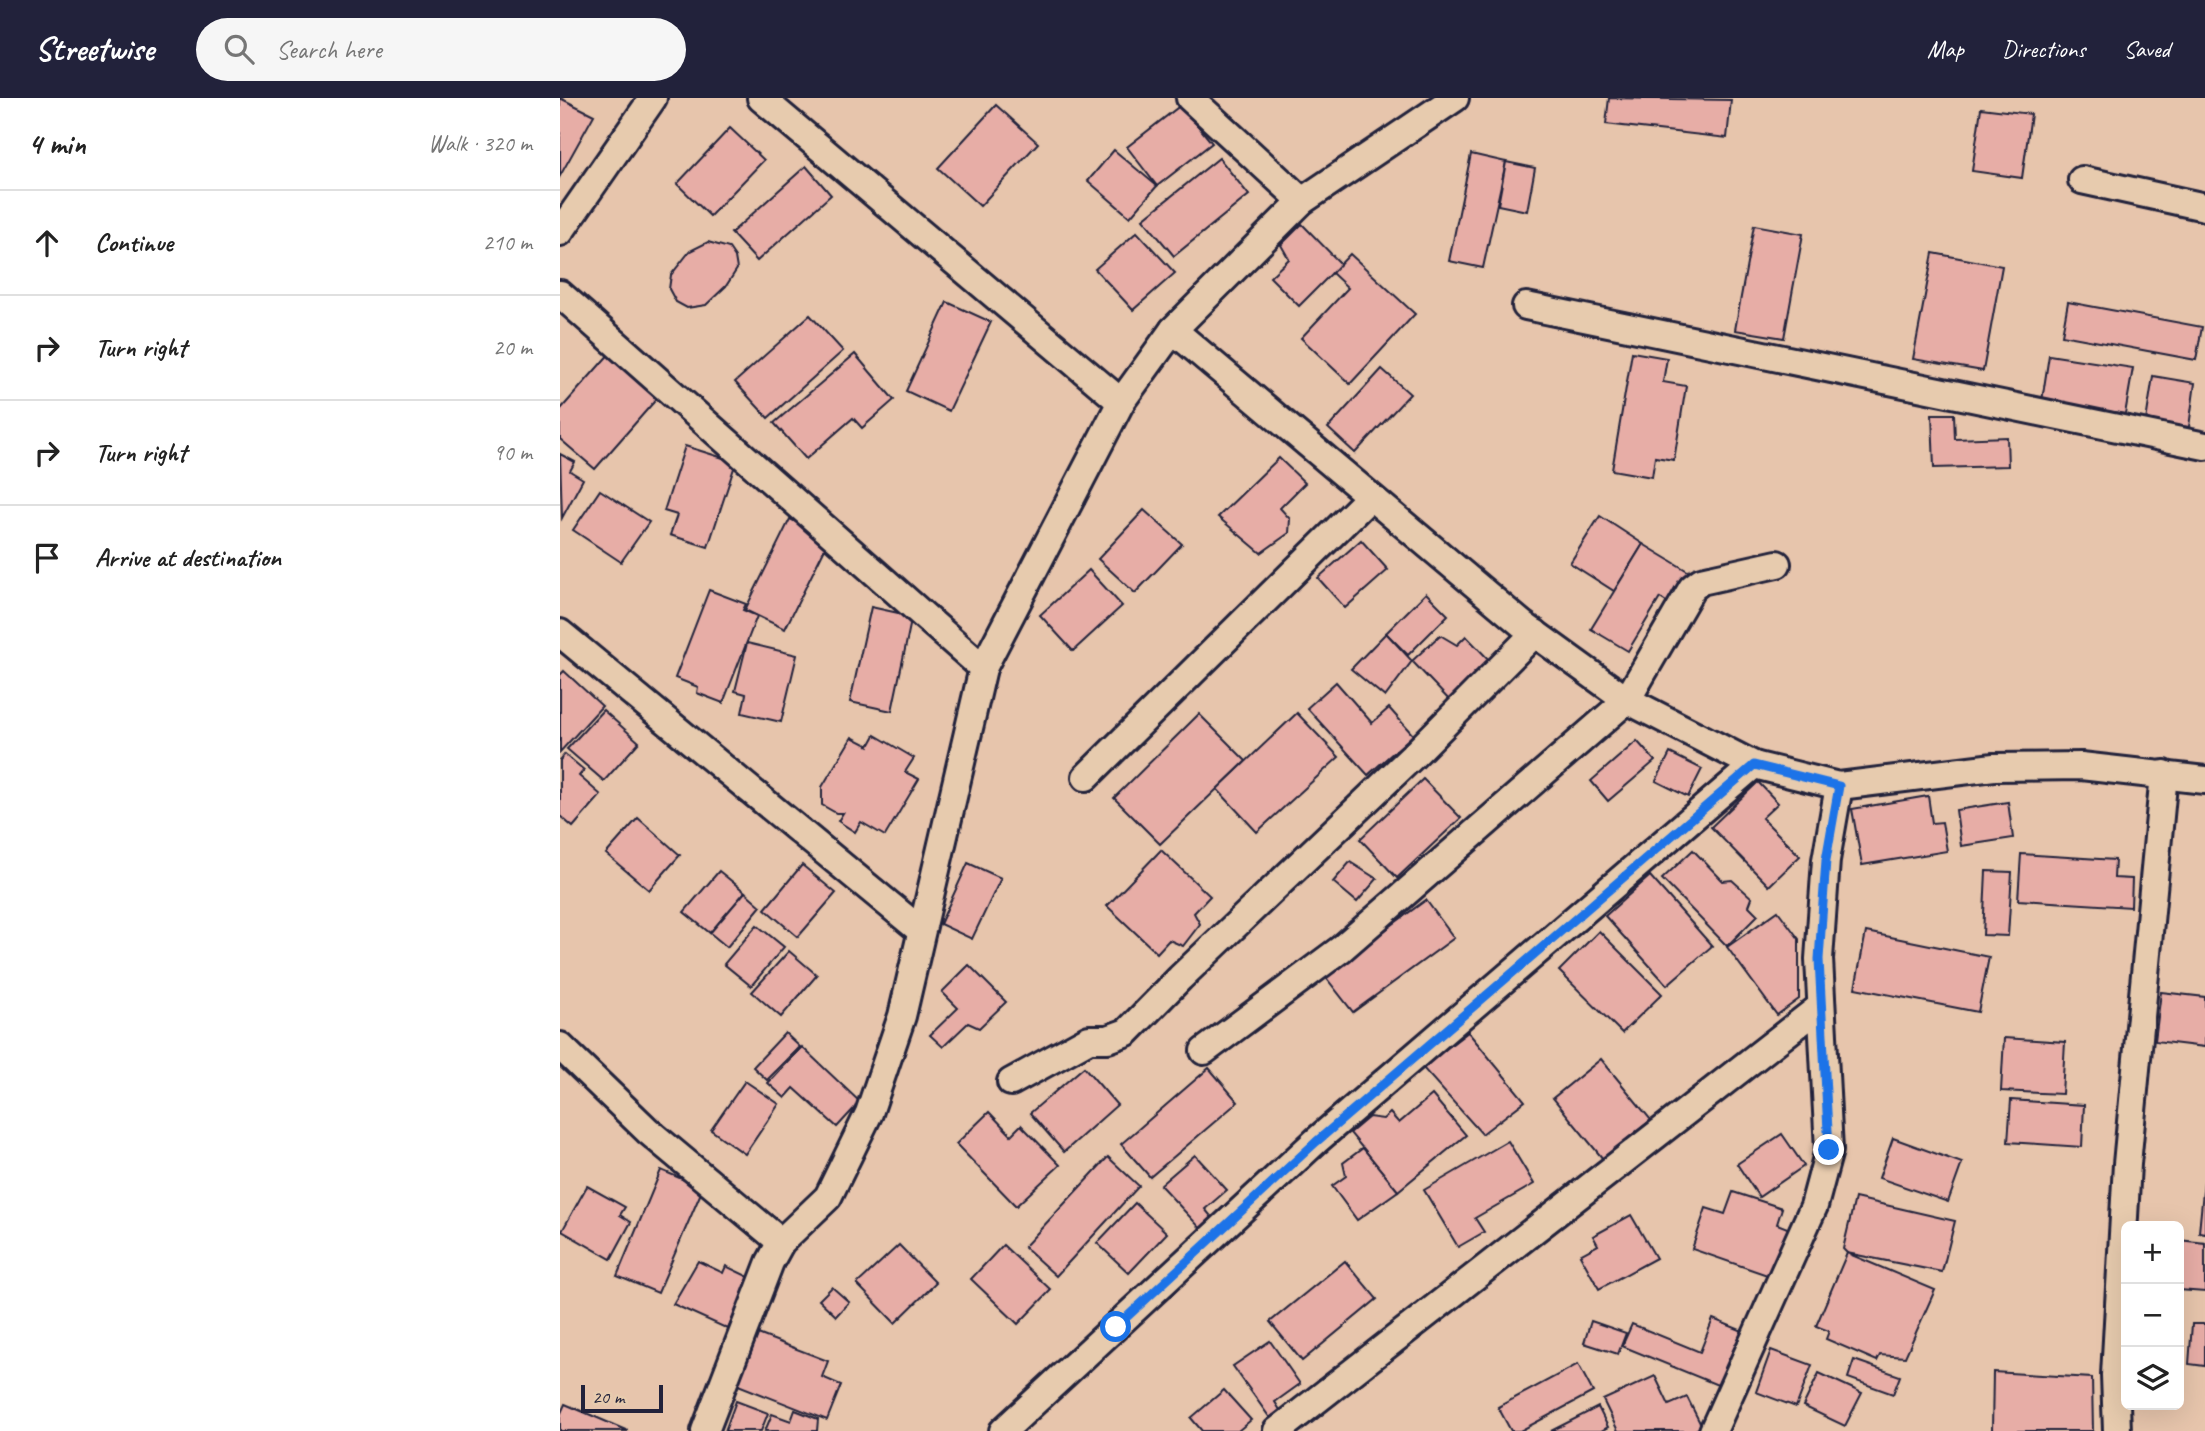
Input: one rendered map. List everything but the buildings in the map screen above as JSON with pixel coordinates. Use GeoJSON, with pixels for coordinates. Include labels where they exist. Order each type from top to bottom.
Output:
{"type":"FeatureCollection","features":[{"type":"Feature","properties":{"kind":"street"},"geometry":{"type":"LineString","coordinates":[[560,232],[653,98]]}},
{"type":"Feature","properties":{"kind":"street"},"geometry":{"type":"LineString","coordinates":[[761,98],[1121,402]]}},
{"type":"Feature","properties":{"kind":"street"},"geometry":{"type":"LineString","coordinates":[[1190,98],[1302,201]]}},
{"type":"Feature","properties":{"kind":"street"},"geometry":{"type":"LineString","coordinates":[[705,1431],[781,1242],[828,1197],[869,1112],[902,1016],[983,668],[1121,402],[1173,330],[1302,201],[1455,98]]}},
{"type":"Feature","properties":{"kind":"street"},"geometry":{"type":"LineString","coordinates":[[2082,180],[2205,207]]}},
{"type":"Feature","properties":{"kind":"street"},"geometry":{"type":"LineString","coordinates":[[560,294],[983,668]]}},
{"type":"Feature","properties":{"kind":"street"},"geometry":{"type":"LineString","coordinates":[[1526,306],[2205,446]]}},
{"type":"Feature","properties":{"kind":"street"},"geometry":{"type":"LineString","coordinates":[[1173,330],[1535,633],[1627,700],[1754,765],[1839,786],[1994,766],[2081,766],[2205,780]]}},
{"type":"Feature","properties":{"kind":"street"},"geometry":{"type":"LineString","coordinates":[[1086,776],[1370,497]]}},
{"type":"Feature","properties":{"kind":"street"},"geometry":{"type":"LineString","coordinates":[[1204,1051],[1341,949],[1627,700],[1692,588],[1701,581],[1777,564]]}},
{"type":"Feature","properties":{"kind":"street"},"geometry":{"type":"LineString","coordinates":[[1012,1082],[1090,1039],[1108,1039],[1127,1032],[1412,757],[1535,633]]}},
{"type":"Feature","properties":{"kind":"street"},"geometry":{"type":"LineString","coordinates":[[560,634],[920,930]]}},
{"type":"Feature","properties":{"kind":"street"},"geometry":{"type":"LineString","coordinates":[[1003,1431],[1316,1142],[1754,765]]}},
{"type":"Feature","properties":{"kind":"street"},"geometry":{"type":"LineString","coordinates":[[2116,1431],[2115,1375],[2127,1164],[2164,774]]}},
{"type":"Feature","properties":{"kind":"street"},"geometry":{"type":"LineString","coordinates":[[1713,1431],[1814,1206],[1829,1150],[1819,959],[1826,860],[1839,786]]}},
{"type":"Feature","properties":{"kind":"street"},"geometry":{"type":"LineString","coordinates":[[1278,1431],[1820,1007]]}},
{"type":"Feature","properties":{"kind":"street"},"geometry":{"type":"LineString","coordinates":[[560,1046],[648,1131],[781,1242]]}},
{"type":"Feature","properties":{"kind":"route"},"geometry":{"type":"LineString","coordinates":[[1116,1327],[1316,1142],[1469,1007],[1754,765],[1839,786],[1826,860],[1819,959],[1829,1150]]}}]}
